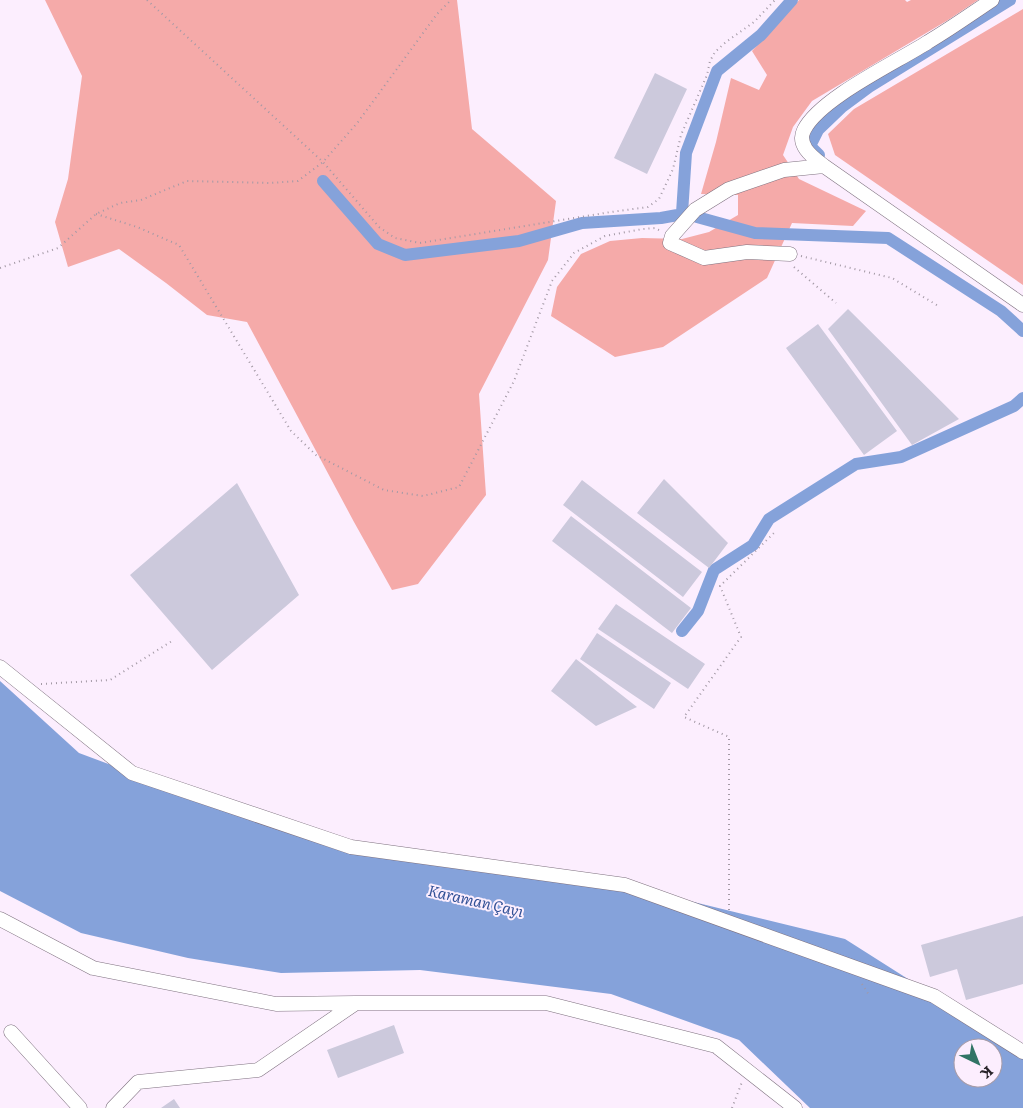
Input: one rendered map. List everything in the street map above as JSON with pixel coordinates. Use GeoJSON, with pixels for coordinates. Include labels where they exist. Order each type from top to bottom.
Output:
{"type":"FeatureCollection","features":[{"type":"Feature","properties":{"kind":"street"},"geometry":{"type":"LineString","coordinates":[[992,0],[928,42],[843,93],[819,112],[803,131],[802,142],[807,152],[824,166],[1023,305]]}},
{"type":"Feature","properties":{"kind":"street"},"geometry":{"type":"LineString","coordinates":[[790,254],[747,252],[704,258],[670,243],[672,236],[695,210],[729,189],[784,170],[824,166]]}},
{"type":"Feature","properties":{"kind":"street"},"geometry":{"type":"LineString","coordinates":[[0,667],[132,773],[351,848],[625,885],[934,996],[1023,1052]]}},
{"type":"Feature","properties":{"kind":"street"},"geometry":{"type":"LineString","coordinates":[[0,919],[93,968],[276,1004],[546,1003],[716,1046],[795,1108]]}},
{"type":"Feature","properties":{"kind":"street"},"geometry":{"type":"LineString","coordinates":[[113,1108],[138,1082],[258,1070],[356,1003]]}},
{"type":"Feature","properties":{"kind":"street"},"geometry":{"type":"LineString","coordinates":[[11,1032],[80,1108]]}},
{"type":"Feature","properties":{"kind":"path"},"geometry":{"type":"LineString","coordinates":[[147,0],[323,162],[379,227],[395,238],[420,243],[648,207],[659,199],[673,169],[684,129],[715,52],[754,22],[775,0]]}},
{"type":"Feature","properties":{"kind":"path"},"geometry":{"type":"LineString","coordinates":[[0,268],[58,248],[96,214],[120,203],[141,200],[188,181],[270,183],[298,181],[323,162],[358,122],[437,14],[451,0]]}},
{"type":"Feature","properties":{"kind":"path"},"geometry":{"type":"LineString","coordinates":[[96,214],[137,227],[179,245],[291,431],[316,455],[384,490],[423,496],[459,487],[514,381],[552,281],[574,253],[605,236],[643,229],[655,228],[672,236]]}},
{"type":"Feature","properties":{"kind":"path"},"geometry":{"type":"LineString","coordinates":[[790,254],[892,278],[940,308]]}},
{"type":"Feature","properties":{"kind":"path"},"geometry":{"type":"LineString","coordinates":[[729,922],[729,736],[684,717],[741,637],[720,586],[776,531]]}},
{"type":"Feature","properties":{"kind":"path"},"geometry":{"type":"LineString","coordinates":[[22,685],[110,680],[172,641]]}},
{"type":"Feature","properties":{"kind":"path"},"geometry":{"type":"LineString","coordinates":[[732,1108],[746,1069]]}},
{"type":"Feature","properties":{"kind":"shaded area"},"geometry":{"type":"Polygon","coordinates":[[[45,0],[457,0],[472,129],[556,201],[548,260],[479,394],[486,495],[418,584],[392,590],[247,322],[207,315],[119,249],[68,267],[55,222],[68,179],[82,76],[45,0]]]}},
{"type":"Feature","properties":{"kind":"shaded area"},"geometry":{"type":"Polygon","coordinates":[[[799,0],[905,0],[907,2],[911,0],[978,0],[812,101],[793,127],[783,155],[799,179],[866,211],[853,226],[792,223],[767,278],[663,347],[615,357],[551,316],[557,287],[581,254],[610,241],[642,238],[682,239],[709,232],[738,215],[738,195],[701,194],[716,142],[731,78],[759,90],[767,75],[752,51],[799,0]]]}},
{"type":"Feature","properties":{"kind":"shaded area"},"geometry":{"type":"Polygon","coordinates":[[[1023,9],[1023,285],[835,155],[828,134],[854,109],[1023,9]]]}},
{"type":"Feature","properties":{"kind":"water","name":"Karaman Çayı"},"geometry":{"type":"Polygon","coordinates":[[[0,681],[79,753],[323,844],[596,878],[845,939],[1001,1038],[953,1038],[953,1088],[1003,1088],[1003,1039],[1023,1052],[1023,1108],[810,1108],[739,1040],[611,994],[420,970],[281,973],[188,958],[81,933],[0,891],[0,681]]]}},
{"type":"Feature","properties":{"kind":"building"},"geometry":{"type":"Polygon","coordinates":[[[655,73],[687,89],[647,174],[614,158],[655,73]]]}},
{"type":"Feature","properties":{"kind":"building"},"geometry":{"type":"Polygon","coordinates":[[[848,309],[959,419],[912,445],[828,329],[848,309]]]}},
{"type":"Feature","properties":{"kind":"building"},"geometry":{"type":"Polygon","coordinates":[[[818,324],[897,431],[864,455],[786,348],[818,324]]]}},
{"type":"Feature","properties":{"kind":"building"},"geometry":{"type":"Polygon","coordinates":[[[664,479],[728,543],[709,568],[637,513],[664,479]]]}},
{"type":"Feature","properties":{"kind":"building"},"geometry":{"type":"Polygon","coordinates":[[[582,480],[702,572],[683,597],[563,505],[582,480]]]}},
{"type":"Feature","properties":{"kind":"building"},"geometry":{"type":"Polygon","coordinates":[[[237,483],[299,595],[212,670],[130,575],[237,483]]]}},
{"type":"Feature","properties":{"kind":"building"},"geometry":{"type":"Polygon","coordinates":[[[571,516],[691,608],[672,633],[552,541],[571,516]]]}},
{"type":"Feature","properties":{"kind":"building"},"geometry":{"type":"Polygon","coordinates":[[[616,604],[705,664],[688,689],[598,629],[616,604]]]}},
{"type":"Feature","properties":{"kind":"building"},"geometry":{"type":"Polygon","coordinates":[[[597,633],[671,683],[654,709],[580,659],[597,633]]]}},
{"type":"Feature","properties":{"kind":"building"},"geometry":{"type":"Polygon","coordinates":[[[576,659],[637,707],[596,726],[551,691],[576,659]]]}},
{"type":"Feature","properties":{"kind":"building"},"geometry":{"type":"Polygon","coordinates":[[[1023,916],[1023,984],[966,1000],[957,969],[930,977],[921,945],[1023,916]]]}},
{"type":"Feature","properties":{"kind":"building"},"geometry":{"type":"Polygon","coordinates":[[[394,1025],[404,1053],[338,1078],[327,1050],[394,1025]]]}},
{"type":"Feature","properties":{"kind":"building"},"geometry":{"type":"Polygon","coordinates":[[[174,1099],[180,1108],[161,1108],[174,1099]]]}},
{"type":"Feature","properties":{"kind":"waterway"},"geometry":{"type":"LineString","coordinates":[[682,213],[686,153],[717,71],[761,35],[792,0]]}},
{"type":"Feature","properties":{"kind":"waterway"},"geometry":{"type":"LineString","coordinates":[[819,155],[810,146],[818,130],[842,107],[869,87],[1010,0]]}},
{"type":"Feature","properties":{"kind":"waterway"},"geometry":{"type":"LineString","coordinates":[[323,181],[378,244],[405,255],[519,241],[582,223],[661,218],[683,214]]}},
{"type":"Feature","properties":{"kind":"waterway"},"geometry":{"type":"LineString","coordinates":[[697,217],[755,233],[888,238],[1001,311],[1023,331]]}},
{"type":"Feature","properties":{"kind":"waterway"},"geometry":{"type":"LineString","coordinates":[[682,631],[698,611],[714,570],[753,545],[769,519],[856,464],[901,457],[1014,406],[1023,398]]}}]}
